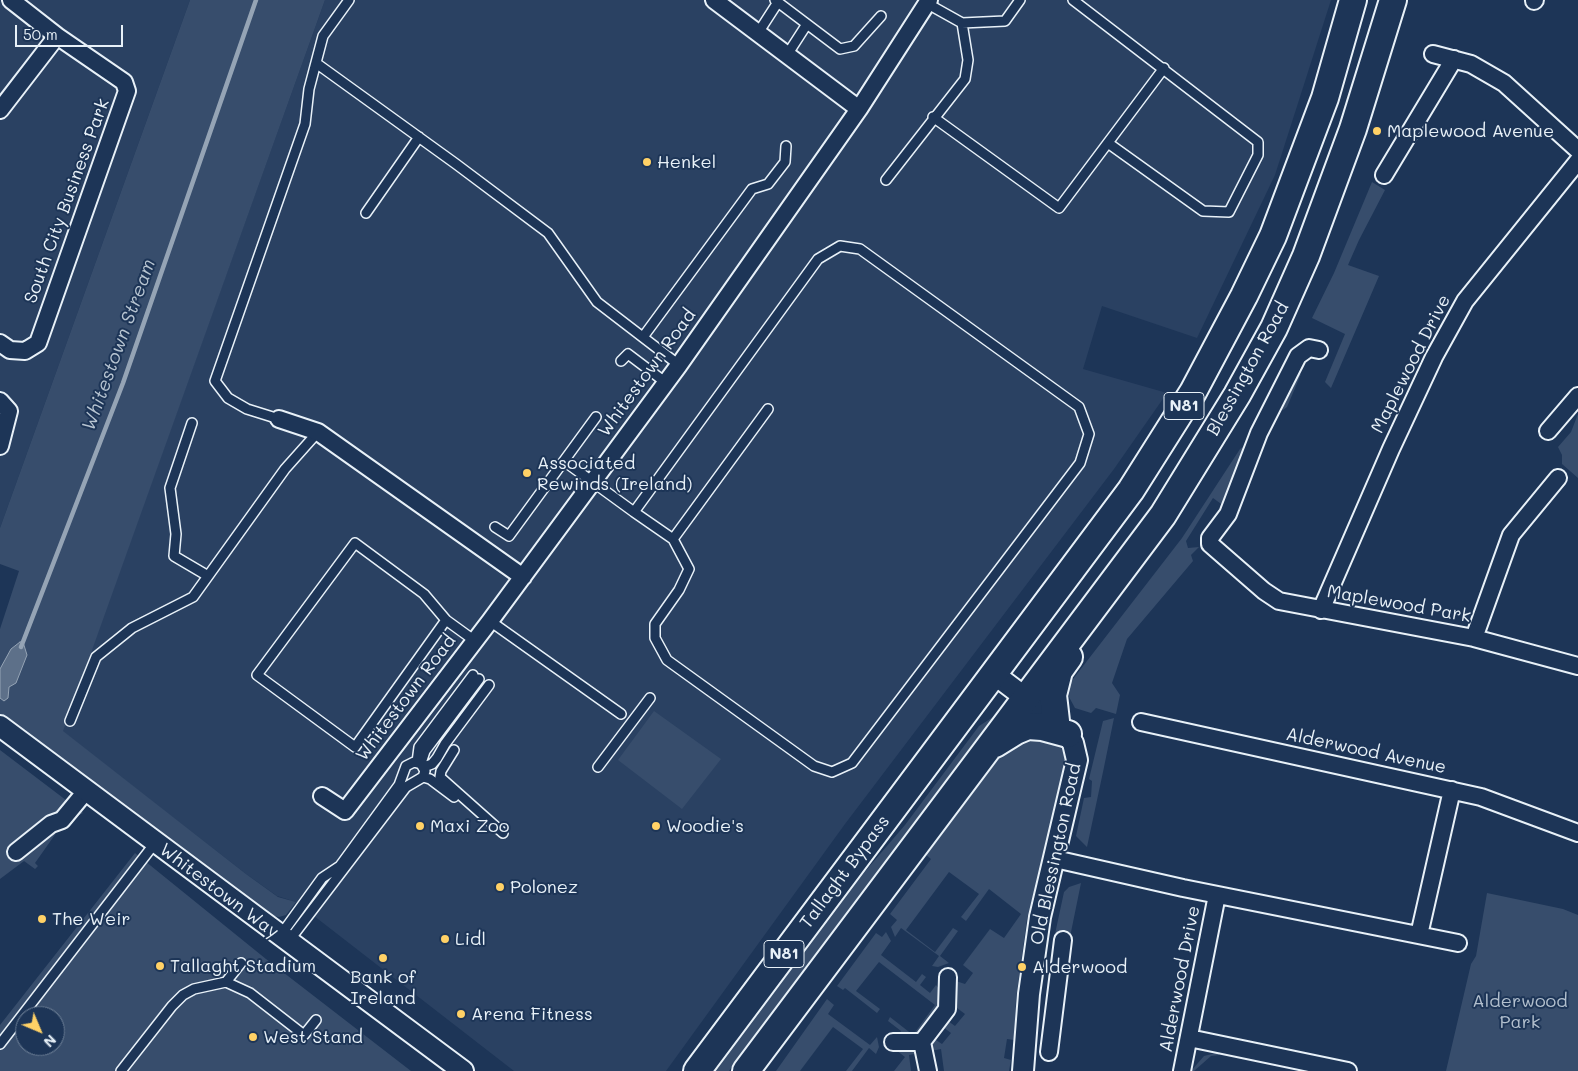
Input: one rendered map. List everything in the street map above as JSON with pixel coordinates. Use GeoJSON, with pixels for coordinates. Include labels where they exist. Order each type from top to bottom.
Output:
{"type":"FeatureCollection","features":[{"type":"Feature","properties":{"kind":"main road","name":"N81"},"geometry":{"type":"LineString","coordinates":[[994,674],[1131,490],[1212,358],[1262,258],[1293,185],[1325,98],[1353,0]]}},
{"type":"Feature","properties":{"kind":"main road","name":"Blessington Road"},"geometry":{"type":"LineString","coordinates":[[1025,698],[1163,515],[1237,395],[1274,328],[1306,256],[1354,128],[1393,0]]}},
{"type":"Feature","properties":{"kind":"main road"},"geometry":{"type":"LineString","coordinates":[[985,751],[1016,731],[1028,726],[1062,728],[1053,695],[1059,671],[1139,564],[1163,515]]}},
{"type":"Feature","properties":{"kind":"main road","name":"Tallaght Bypass"},"geometry":{"type":"LineString","coordinates":[[697,1071],[994,674]]}},
{"type":"Feature","properties":{"kind":"main road","name":"N81"},"geometry":{"type":"LineString","coordinates":[[746,1071],[1025,698]]}},
{"type":"Feature","properties":{"kind":"main road"},"geometry":{"type":"LineString","coordinates":[[763,1071],[795,1028],[809,988]]}},
{"type":"Feature","properties":{"kind":"street","name":"South City Business Park"},"geometry":{"type":"LineString","coordinates":[[0,342],[10,350],[25,351],[38,343],[127,90],[124,82],[57,36],[10,0]]}},
{"type":"Feature","properties":{"kind":"street"},"geometry":{"type":"LineString","coordinates":[[714,0],[859,110]]}},
{"type":"Feature","properties":{"kind":"street","name":"Whitestown Road"},"geometry":{"type":"LineString","coordinates":[[322,796],[345,811],[475,641],[679,365],[859,110],[928,2]]}},
{"type":"Feature","properties":{"kind":"street"},"geometry":{"type":"LineString","coordinates":[[0,110],[57,36]]}},
{"type":"Feature","properties":{"kind":"street"},"geometry":{"type":"LineString","coordinates":[[1433,54],[1471,64],[1504,83],[1578,150]]}},
{"type":"Feature","properties":{"kind":"street"},"geometry":{"type":"LineString","coordinates":[[1384,175],[1454,59]]}},
{"type":"Feature","properties":{"kind":"street","name":"Maplewood Drive"},"geometry":{"type":"LineString","coordinates":[[1321,610],[1395,440],[1434,357],[1464,301],[1578,161]]}},
{"type":"Feature","properties":{"kind":"street","name":"Maplewood Park"},"geometry":{"type":"LineString","coordinates":[[1318,350],[1309,348],[1298,356],[1259,433],[1228,514],[1210,538],[1210,544],[1274,598],[1321,610],[1474,638],[1578,666]]}},
{"type":"Feature","properties":{"kind":"street"},"geometry":{"type":"LineString","coordinates":[[1548,431],[1578,396]]}},
{"type":"Feature","properties":{"kind":"street"},"geometry":{"type":"LineString","coordinates":[[0,401],[9,411],[0,446]]}},
{"type":"Feature","properties":{"kind":"street"},"geometry":{"type":"LineString","coordinates":[[279,419],[318,432],[522,577]]}},
{"type":"Feature","properties":{"kind":"street"},"geometry":{"type":"LineString","coordinates":[[1474,638],[1511,535],[1558,478]]}},
{"type":"Feature","properties":{"kind":"street"},"geometry":{"type":"LineString","coordinates":[[994,674],[1062,728]]}},
{"type":"Feature","properties":{"kind":"street","name":"Alderwood Avenue"},"geometry":{"type":"LineString","coordinates":[[1141,722],[1481,797],[1578,833]]}},
{"type":"Feature","properties":{"kind":"street","name":"Whitestown Way"},"geometry":{"type":"LineString","coordinates":[[0,726],[464,1071]]}},
{"type":"Feature","properties":{"kind":"street","name":"Old Blessington Road"},"geometry":{"type":"LineString","coordinates":[[1023,1071],[1029,994],[1040,918],[1077,760],[1062,728]]}},
{"type":"Feature","properties":{"kind":"street"},"geometry":{"type":"LineString","coordinates":[[1418,935],[1452,790]]}},
{"type":"Feature","properties":{"kind":"street"},"geometry":{"type":"LineString","coordinates":[[16,852],[50,824],[65,822],[86,791]]}},
{"type":"Feature","properties":{"kind":"street"},"geometry":{"type":"LineString","coordinates":[[1055,859],[1217,895],[1458,943]]}},
{"type":"Feature","properties":{"kind":"street","name":"Alderwood Drive"},"geometry":{"type":"LineString","coordinates":[[1182,1071],[1217,895]]}},
{"type":"Feature","properties":{"kind":"street"},"geometry":{"type":"LineString","coordinates":[[1048,1052],[1063,940]]}},
{"type":"Feature","properties":{"kind":"street"},"geometry":{"type":"LineString","coordinates":[[928,1071],[922,1042],[947,1008],[948,977]]}},
{"type":"Feature","properties":{"kind":"street"},"geometry":{"type":"LineString","coordinates":[[1029,994],[1055,998]]}},
{"type":"Feature","properties":{"kind":"street"},"geometry":{"type":"LineString","coordinates":[[1189,1038],[1348,1071]]}},
{"type":"Feature","properties":{"kind":"street"},"geometry":{"type":"LineString","coordinates":[[893,1042],[922,1042]]}},
{"type":"Feature","properties":{"kind":"lane"},"geometry":{"type":"LineString","coordinates":[[279,419],[247,409],[228,398],[215,381],[305,124],[309,89],[323,36],[349,0]]}},
{"type":"Feature","properties":{"kind":"lane"},"geometry":{"type":"LineString","coordinates":[[928,2],[962,23],[1005,21],[1020,0]]}},
{"type":"Feature","properties":{"kind":"lane"},"geometry":{"type":"LineString","coordinates":[[1073,0],[1258,142],[1258,155],[1229,212],[1203,211],[1108,143]]}},
{"type":"Feature","properties":{"kind":"lane"},"geometry":{"type":"LineString","coordinates":[[758,33],[777,1],[840,49],[854,46],[881,16]]}},
{"type":"Feature","properties":{"kind":"lane"},"geometry":{"type":"LineString","coordinates":[[886,180],[933,117],[965,79],[968,60],[962,23]]}},
{"type":"Feature","properties":{"kind":"lane"},"geometry":{"type":"LineString","coordinates":[[787,55],[807,24]]}},
{"type":"Feature","properties":{"kind":"lane"},"geometry":{"type":"LineString","coordinates":[[316,63],[548,233],[598,302],[679,365]]}},
{"type":"Feature","properties":{"kind":"lane"},"geometry":{"type":"LineString","coordinates":[[933,117],[1059,208],[1164,68]]}},
{"type":"Feature","properties":{"kind":"lane"},"geometry":{"type":"LineString","coordinates":[[366,213],[419,137]]}},
{"type":"Feature","properties":{"kind":"lane"},"geometry":{"type":"LineString","coordinates":[[643,337],[752,189],[768,184],[785,162],[786,146]]}},
{"type":"Feature","properties":{"kind":"lane"},"geometry":{"type":"LineString","coordinates":[[564,461],[592,483],[673,539],[689,569],[679,590],[655,624],[655,638],[667,660],[814,766],[832,772],[852,763],[1080,462],[1089,434],[1079,407],[860,249],[840,246],[818,259],[634,512]]}},
{"type":"Feature","properties":{"kind":"lane"},"geometry":{"type":"LineString","coordinates":[[621,361],[628,354],[666,382]]}},
{"type":"Feature","properties":{"kind":"lane"},"geometry":{"type":"LineString","coordinates":[[673,539],[768,409]]}},
{"type":"Feature","properties":{"kind":"lane"},"geometry":{"type":"LineString","coordinates":[[495,527],[509,536],[596,417]]}},
{"type":"Feature","properties":{"kind":"lane"},"geometry":{"type":"LineString","coordinates":[[192,423],[170,488],[176,534],[174,556],[208,576]]}},
{"type":"Feature","properties":{"kind":"lane"},"geometry":{"type":"LineString","coordinates":[[70,721],[96,657],[132,628],[193,597],[285,469],[318,432]]}},
{"type":"Feature","properties":{"kind":"lane"},"geometry":{"type":"LineString","coordinates":[[446,620],[355,747],[257,675],[356,543],[424,594],[446,620],[475,641]]}},
{"type":"Feature","properties":{"kind":"lane"},"geometry":{"type":"LineString","coordinates":[[490,621],[622,714]]}},
{"type":"Feature","properties":{"kind":"lane"},"geometry":{"type":"LineString","coordinates":[[424,777],[420,764],[419,747],[476,677]]}},
{"type":"Feature","properties":{"kind":"lane"},"geometry":{"type":"LineString","coordinates":[[284,939],[322,878],[340,866],[399,785],[406,766],[412,762],[432,764],[489,685]]}},
{"type":"Feature","properties":{"kind":"lane"},"geometry":{"type":"LineString","coordinates":[[598,767],[650,698]]}},
{"type":"Feature","properties":{"kind":"lane"},"geometry":{"type":"LineString","coordinates":[[284,939],[406,787],[424,777],[430,779],[503,833],[440,777],[441,771],[454,750]]}},
{"type":"Feature","properties":{"kind":"lane"},"geometry":{"type":"LineString","coordinates":[[0,1044],[155,843]]}},
{"type":"Feature","properties":{"kind":"lane"},"geometry":{"type":"LineString","coordinates":[[226,982],[241,962]]}},
{"type":"Feature","properties":{"kind":"lane"},"geometry":{"type":"LineString","coordinates":[[121,1071],[160,1020],[183,995],[194,989],[226,982],[250,993],[304,1035],[316,1020]]}},
{"type":"Feature","properties":{"kind":"shaded area"},"geometry":{"type":"Polygon","coordinates":[[[0,0],[190,0],[0,528],[0,0]]]}},
{"type":"Feature","properties":{"kind":"shaded area"},"geometry":{"type":"Polygon","coordinates":[[[325,0],[1331,0],[1275,175],[1197,338],[1102,306],[1083,369],[1167,393],[1114,469],[845,824],[666,1071],[514,1071],[296,902],[277,896],[246,874],[62,731],[325,0]]]}},
{"type":"Feature","properties":{"kind":"shaded area"},"geometry":{"type":"Polygon","coordinates":[[[20,642],[23,642],[27,655],[16,683],[9,687],[8,698],[4,701],[0,698],[0,669],[11,649],[20,642]]]}},
{"type":"Feature","properties":{"kind":"green space"},"geometry":{"type":"Polygon","coordinates":[[[190,0],[325,0],[63,731],[246,874],[278,897],[296,902],[286,915],[279,917],[269,915],[0,714],[0,629],[19,571],[0,564],[0,528],[190,0]]]}},
{"type":"Feature","properties":{"kind":"green space"},"geometry":{"type":"Polygon","coordinates":[[[1372,182],[1385,190],[1348,265],[1379,276],[1331,388],[1325,382],[1345,334],[1312,318],[1334,273],[1372,182]]]}},
{"type":"Feature","properties":{"kind":"green space"},"geometry":{"type":"Polygon","coordinates":[[[1301,374],[1287,407],[1283,410],[1278,407],[1295,377],[1301,374]]]}},
{"type":"Feature","properties":{"kind":"green space"},"geometry":{"type":"Polygon","coordinates":[[[1578,414],[1578,478],[1562,464],[1562,455],[1558,447],[1571,432],[1578,414]]]}},
{"type":"Feature","properties":{"kind":"green space"},"geometry":{"type":"Polygon","coordinates":[[[1248,444],[1224,506],[1213,498],[1186,541],[1188,548],[1199,547],[1191,555],[1193,561],[1127,639],[1112,683],[1120,695],[1116,714],[1096,708],[1091,713],[1075,708],[1069,697],[1070,683],[1182,538],[1240,449],[1248,444]]]}},
{"type":"Feature","properties":{"kind":"green space"},"geometry":{"type":"Polygon","coordinates":[[[654,711],[721,759],[682,809],[618,760],[654,711]]]}},
{"type":"Feature","properties":{"kind":"green space"},"geometry":{"type":"Polygon","coordinates":[[[1001,712],[885,871],[861,893],[729,1071],[712,1071],[831,911],[905,825],[979,726],[1001,712]]]}},
{"type":"Feature","properties":{"kind":"green space"},"geometry":{"type":"Polygon","coordinates":[[[1114,718],[1087,847],[1076,836],[1084,798],[1091,797],[1092,781],[1089,779],[1103,721],[1114,718]]]}},
{"type":"Feature","properties":{"kind":"green space"},"geometry":{"type":"Polygon","coordinates":[[[1023,733],[1060,744],[1065,758],[1066,770],[1027,919],[1016,999],[1014,1040],[1007,1039],[1004,1058],[1011,1060],[1009,1071],[944,1071],[941,1049],[931,1051],[931,1045],[933,1038],[942,1044],[951,1033],[943,1027],[948,1021],[955,1026],[965,1014],[957,1008],[954,1000],[956,981],[965,984],[973,973],[963,965],[990,929],[1004,938],[1021,914],[989,889],[966,921],[961,917],[979,894],[949,872],[906,930],[935,952],[953,928],[958,931],[940,956],[949,963],[938,967],[932,966],[939,956],[901,928],[895,937],[891,927],[897,920],[890,914],[931,859],[925,854],[1002,750],[1023,733]]]}},
{"type":"Feature","properties":{"kind":"green space"},"geometry":{"type":"Polygon","coordinates":[[[0,750],[83,813],[59,829],[35,863],[38,866],[35,869],[24,861],[0,879],[0,750]]]}},
{"type":"Feature","properties":{"kind":"green space","name":"Tallaght Stadium"},"geometry":{"type":"Polygon","coordinates":[[[135,853],[266,959],[411,1071],[0,1071],[0,1025],[135,853]]]}},
{"type":"Feature","properties":{"kind":"green space"},"geometry":{"type":"Polygon","coordinates":[[[1081,883],[1070,937],[1055,934],[1064,892],[1069,887],[1081,883]]]}},
{"type":"Feature","properties":{"kind":"green space","name":"Alderwood Park"},"geometry":{"type":"Polygon","coordinates":[[[1487,893],[1563,909],[1578,915],[1578,1071],[1446,1071],[1471,964],[1476,956],[1487,893]]]}},
{"type":"Feature","properties":{"kind":"green space"},"geometry":{"type":"Polygon","coordinates":[[[886,932],[891,941],[881,955],[916,982],[922,974],[926,977],[920,985],[930,993],[936,985],[941,991],[943,1001],[919,1035],[898,1036],[901,1031],[888,1021],[890,1017],[913,1035],[935,1005],[879,962],[856,991],[880,1009],[877,1013],[845,988],[843,990],[837,986],[876,933],[882,937],[886,932]]]}},
{"type":"Feature","properties":{"kind":"green space"},"geometry":{"type":"Polygon","coordinates":[[[827,999],[834,1005],[828,1014],[870,1045],[877,1037],[879,1047],[876,1054],[869,1048],[852,1071],[846,1071],[863,1049],[833,1027],[800,1071],[776,1071],[827,999]]]}},
{"type":"Feature","properties":{"kind":"green space"},"geometry":{"type":"Polygon","coordinates":[[[896,1050],[915,1050],[919,1053],[909,1055],[911,1071],[894,1071],[905,1057],[896,1050]]]}},
{"type":"Feature","properties":{"kind":"green space"},"geometry":{"type":"Polygon","coordinates":[[[1220,1052],[1219,1055],[1211,1056],[1194,1071],[1191,1071],[1204,1056],[1220,1052]]]}},
{"type":"Feature","properties":{"kind":"waterway","name":"Whitestown Stream"},"geometry":{"type":"LineString","coordinates":[[21,647],[123,383],[256,0]]}},
{"type":"Feature","properties":{"kind":"place","name":"Maplewood Avenue"},"geometry":{"type":"Point","coordinates":[1377,131]}},
{"type":"Feature","properties":{"kind":"place","name":"Henkel"},"geometry":{"type":"Point","coordinates":[647,162]}},
{"type":"Feature","properties":{"kind":"place","name":"Associated Rewinds (Ireland)"},"geometry":{"type":"Point","coordinates":[527,473]}},
{"type":"Feature","properties":{"kind":"place","name":"Maxi Zoo"},"geometry":{"type":"Point","coordinates":[420,826]}},
{"type":"Feature","properties":{"kind":"place","name":"Woodie's"},"geometry":{"type":"Point","coordinates":[656,826]}},
{"type":"Feature","properties":{"kind":"place","name":"Polonez"},"geometry":{"type":"Point","coordinates":[500,887]}},
{"type":"Feature","properties":{"kind":"place","name":"The Weir"},"geometry":{"type":"Point","coordinates":[42,919]}},
{"type":"Feature","properties":{"kind":"place","name":"Lidl"},"geometry":{"type":"Point","coordinates":[445,939]}},
{"type":"Feature","properties":{"kind":"place","name":"Bank of Ireland"},"geometry":{"type":"Point","coordinates":[383,958]}},
{"type":"Feature","properties":{"kind":"place","name":"Tallaght Stadium"},"geometry":{"type":"Point","coordinates":[160,966]}},
{"type":"Feature","properties":{"kind":"place","name":"Alderwood"},"geometry":{"type":"Point","coordinates":[1022,967]}},
{"type":"Feature","properties":{"kind":"place","name":"Arena Fitness"},"geometry":{"type":"Point","coordinates":[461,1014]}},
{"type":"Feature","properties":{"kind":"place","name":"West Stand"},"geometry":{"type":"Point","coordinates":[253,1037]}}]}
